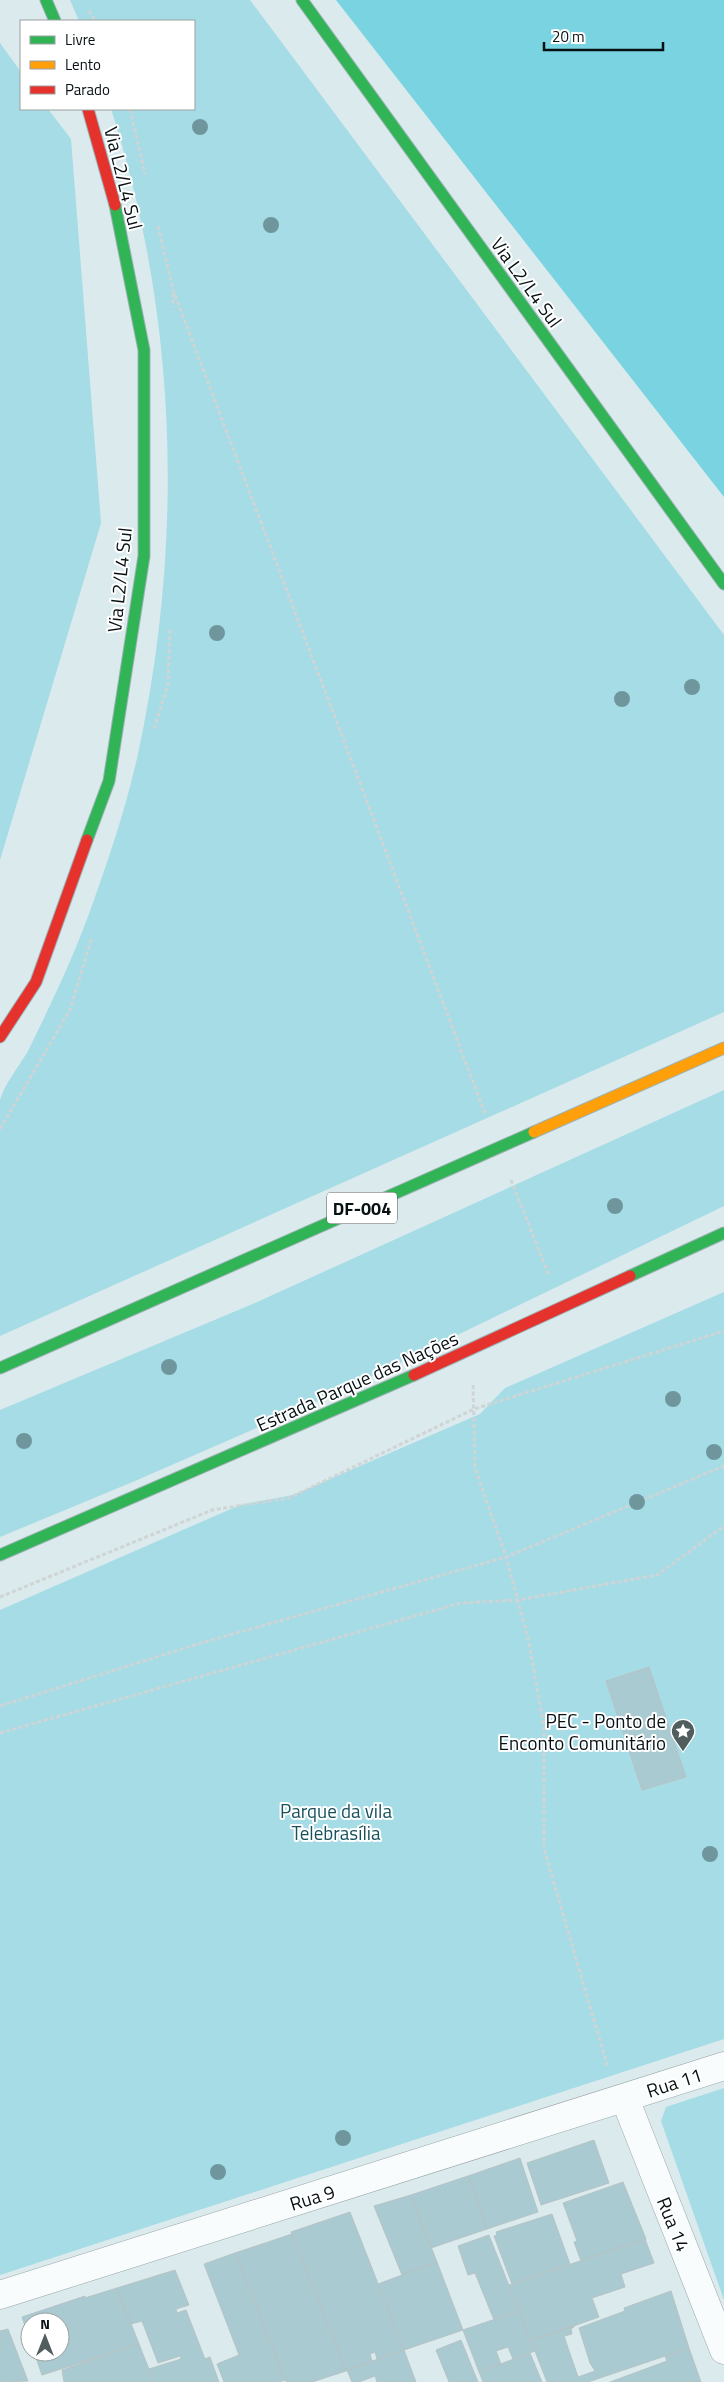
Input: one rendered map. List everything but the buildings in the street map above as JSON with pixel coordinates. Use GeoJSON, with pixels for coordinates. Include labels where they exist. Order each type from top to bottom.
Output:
{"type":"FeatureCollection","features":[{"type":"Feature","properties":{"kind":"main road"},"geometry":{"type":"LineString","coordinates":[[46,0],[55,20]]}},
{"type":"Feature","properties":{"kind":"main road","name":"Via L2/L4 Sul"},"geometry":{"type":"LineString","coordinates":[[302,0],[724,584]]}},
{"type":"Feature","properties":{"kind":"main road","name":"Via L2/L4 Sul"},"geometry":{"type":"LineString","coordinates":[[0,1037],[36,982],[109,780],[144,556],[144,350],[116,208],[88,110]]}},
{"type":"Feature","properties":{"kind":"main road","name":"DF-004"},"geometry":{"type":"LineString","coordinates":[[0,1368],[724,1048]]}},
{"type":"Feature","properties":{"kind":"main road","name":"Estrada Parque das Nações"},"geometry":{"type":"LineString","coordinates":[[0,1555],[472,1350],[724,1233]]}},
{"type":"Feature","properties":{"kind":"street","name":"Rua 11"},"geometry":{"type":"LineString","coordinates":[[625,2099],[724,2066]]}},
{"type":"Feature","properties":{"kind":"street","name":"Rua 9"},"geometry":{"type":"LineString","coordinates":[[0,2295],[625,2099]]}},
{"type":"Feature","properties":{"kind":"street","name":"Rua 14"},"geometry":{"type":"LineString","coordinates":[[625,2099],[724,2350]]}},
{"type":"Feature","properties":{"kind":"path"},"geometry":{"type":"LineString","coordinates":[[130,110],[146,175]]}},
{"type":"Feature","properties":{"kind":"path"},"geometry":{"type":"LineString","coordinates":[[157,223],[173,290],[498,1147],[562,1309]]}},
{"type":"Feature","properties":{"kind":"path"},"geometry":{"type":"LineString","coordinates":[[0,1597],[212,1510],[288,1498],[474,1408],[724,1331]]}},
{"type":"Feature","properties":{"kind":"path"},"geometry":{"type":"LineString","coordinates":[[472,1350],[475,1468],[506,1558],[518,1600],[528,1638],[544,1727],[544,1849],[611,2076],[625,2099]]}},
{"type":"Feature","properties":{"kind":"path"},"geometry":{"type":"LineString","coordinates":[[0,1706],[201,1644],[506,1558],[724,1466]]}},
{"type":"Feature","properties":{"kind":"path"},"geometry":{"type":"LineString","coordinates":[[0,1734],[461,1603],[518,1600],[657,1574],[724,1526]]}},
{"type":"Feature","properties":{"kind":"green space"},"geometry":{"type":"Polygon","coordinates":[[[70,0],[250,0],[724,635],[724,1012],[0,1336],[0,1101],[8,1082],[28,1051],[63,977],[87,919],[112,846],[138,754],[153,674],[163,593],[167,511],[167,430],[161,348],[150,268],[133,188],[111,110],[195,110],[195,20],[79,20],[70,0]]]}},
{"type":"Feature","properties":{"kind":"green space"},"geometry":{"type":"Polygon","coordinates":[[[0,43],[20,71],[20,110],[49,110],[71,139],[101,523],[0,860],[0,43]]]}},
{"type":"Feature","properties":{"kind":"green space"},"geometry":{"type":"Polygon","coordinates":[[[724,1090],[724,1206],[348,1388],[135,1481],[0,1537],[0,1410],[255,1303],[724,1090]]]}},
{"type":"Feature","properties":{"kind":"green space","name":"Parque da vila Telebrasília"},"geometry":{"type":"Polygon","coordinates":[[[724,1292],[724,2039],[0,2275],[0,1610],[240,1505],[293,1495],[480,1414],[505,1388],[724,1292]]]}},
{"type":"Feature","properties":{"kind":"green space"},"geometry":{"type":"Polygon","coordinates":[[[724,2088],[724,2300],[661,2121],[666,2107],[724,2088]]]}},
{"type":"Feature","properties":{"kind":"shaded area"},"geometry":{"type":"Polygon","coordinates":[[[336,0],[724,0],[724,497],[336,0]]]}},
{"type":"Feature","properties":{"kind":"traffic: fast"},"geometry":{"type":"LineString","coordinates":[[46,0],[55,20]]}},
{"type":"Feature","properties":{"kind":"traffic: fast"},"geometry":{"type":"LineString","coordinates":[[302,0],[724,584]]}},
{"type":"Feature","properties":{"kind":"traffic: fast"},"geometry":{"type":"LineString","coordinates":[[87,840],[109,781],[144,556],[144,350],[115,205]]}},
{"type":"Feature","properties":{"kind":"traffic: fast"},"geometry":{"type":"LineString","coordinates":[[0,1368],[534,1132]]}},
{"type":"Feature","properties":{"kind":"traffic: fast"},"geometry":{"type":"LineString","coordinates":[[630,1276],[724,1233]]}},
{"type":"Feature","properties":{"kind":"traffic: fast"},"geometry":{"type":"LineString","coordinates":[[0,1555],[414,1375]]}},
{"type":"Feature","properties":{"kind":"traffic: slow"},"geometry":{"type":"LineString","coordinates":[[534,1132],[724,1048]]}},
{"type":"Feature","properties":{"kind":"traffic: jam"},"geometry":{"type":"LineString","coordinates":[[88,110],[115,205]]}},
{"type":"Feature","properties":{"kind":"traffic: jam"},"geometry":{"type":"LineString","coordinates":[[0,1037],[36,982],[87,840]]}},
{"type":"Feature","properties":{"kind":"traffic: jam"},"geometry":{"type":"LineString","coordinates":[[414,1375],[630,1276]]}},
{"type":"Feature","properties":{"kind":"place","name":"PEC - Ponto de Enconto Comunitário"},"geometry":{"type":"Point","coordinates":[683,1752]}}]}
